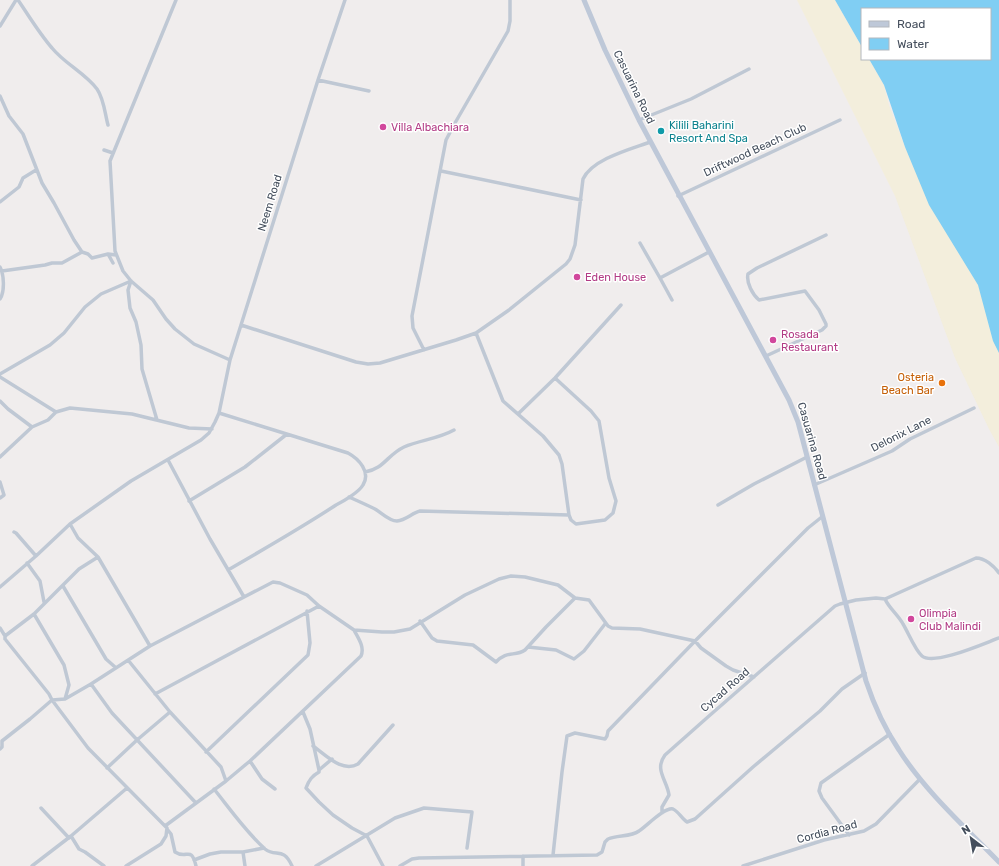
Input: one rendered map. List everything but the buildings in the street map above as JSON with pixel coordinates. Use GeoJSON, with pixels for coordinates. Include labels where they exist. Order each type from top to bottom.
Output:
{"type":"FeatureCollection","features":[{"type":"Feature","properties":{"kind":"street"},"geometry":{"type":"LineString","coordinates":[[0,26],[17,0],[52,49],[68,64],[79,71],[98,90],[108,125]]}},
{"type":"Feature","properties":{"kind":"street"},"geometry":{"type":"LineString","coordinates":[[176,0],[110,161],[116,255],[123,271],[131,281],[153,300],[175,329],[194,344],[230,360]]}},
{"type":"Feature","properties":{"kind":"street","name":"Neem Road"},"geometry":{"type":"LineString","coordinates":[[212,429],[219,413],[230,360],[318,80],[345,0]]}},
{"type":"Feature","properties":{"kind":"street"},"geometry":{"type":"LineString","coordinates":[[424,350],[413,328],[412,316],[445,147],[450,131],[508,31],[510,0]]}},
{"type":"Feature","properties":{"kind":"street","name":"Casuarina Road"},"geometry":{"type":"LineString","coordinates":[[584,0],[605,50],[638,120],[766,356],[793,410],[870,693],[890,734],[920,779],[999,862]]}},
{"type":"Feature","properties":{"kind":"street"},"geometry":{"type":"LineString","coordinates":[[638,120],[698,96],[749,69]]}},
{"type":"Feature","properties":{"kind":"street"},"geometry":{"type":"LineString","coordinates":[[318,80],[369,92]]}},
{"type":"Feature","properties":{"kind":"street"},"geometry":{"type":"LineString","coordinates":[[0,96],[9,116],[23,134],[36,170],[49,196],[82,252],[88,254],[92,258],[108,254],[116,255]]}},
{"type":"Feature","properties":{"kind":"street","name":"Driftwood Beach Club"},"geometry":{"type":"LineString","coordinates":[[678,196],[840,120]]}},
{"type":"Feature","properties":{"kind":"street"},"geometry":{"type":"LineString","coordinates":[[242,325],[362,364],[380,363],[476,333],[509,310],[570,260],[575,245],[583,179],[589,170],[614,156],[650,142]]}},
{"type":"Feature","properties":{"kind":"street"},"geometry":{"type":"LineString","coordinates":[[104,150],[113,153]]}},
{"type":"Feature","properties":{"kind":"street"},"geometry":{"type":"LineString","coordinates":[[0,202],[19,187],[23,178],[36,170]]}},
{"type":"Feature","properties":{"kind":"street"},"geometry":{"type":"LineString","coordinates":[[441,171],[581,200]]}},
{"type":"Feature","properties":{"kind":"street"},"geometry":{"type":"LineString","coordinates":[[766,356],[822,330],[826,326],[825,320],[805,291],[759,300],[754,296],[747,277],[751,271],[826,235]]}},
{"type":"Feature","properties":{"kind":"street"},"geometry":{"type":"LineString","coordinates":[[640,243],[672,300]]}},
{"type":"Feature","properties":{"kind":"street"},"geometry":{"type":"LineString","coordinates":[[2,271],[45,265],[52,262],[62,263],[82,252]]}},
{"type":"Feature","properties":{"kind":"street"},"geometry":{"type":"LineString","coordinates":[[660,278],[709,252]]}},
{"type":"Feature","properties":{"kind":"street"},"geometry":{"type":"LineString","coordinates":[[108,254],[113,263]]}},
{"type":"Feature","properties":{"kind":"street"},"geometry":{"type":"LineString","coordinates":[[0,266],[2,271],[3,290],[0,299]]}},
{"type":"Feature","properties":{"kind":"street"},"geometry":{"type":"LineString","coordinates":[[0,374],[54,342],[64,333],[85,307],[101,294],[131,281]]}},
{"type":"Feature","properties":{"kind":"street"},"geometry":{"type":"LineString","coordinates":[[131,281],[128,290],[130,308],[136,322],[141,345],[142,368],[157,420]]}},
{"type":"Feature","properties":{"kind":"street"},"geometry":{"type":"LineString","coordinates":[[518,414],[555,378],[622,305]]}},
{"type":"Feature","properties":{"kind":"street"},"geometry":{"type":"LineString","coordinates":[[476,333],[502,399],[543,436],[559,455],[562,464],[569,516],[571,520],[576,524],[605,520],[613,513],[616,501],[609,478],[597,417],[555,378]]}},
{"type":"Feature","properties":{"kind":"street"},"geometry":{"type":"LineString","coordinates":[[0,378],[56,412]]}},
{"type":"Feature","properties":{"kind":"street"},"geometry":{"type":"LineString","coordinates":[[0,401],[32,428]]}},
{"type":"Feature","properties":{"kind":"street"},"geometry":{"type":"LineString","coordinates":[[0,457],[32,428],[48,420],[56,412],[70,408],[132,414],[189,428],[212,429]]}},
{"type":"Feature","properties":{"kind":"street","name":"Delonix Lane"},"geometry":{"type":"LineString","coordinates":[[814,485],[892,451],[907,441],[974,408]]}},
{"type":"Feature","properties":{"kind":"street"},"geometry":{"type":"LineString","coordinates":[[219,413],[348,453],[359,460],[366,477],[363,486],[349,497],[228,570]]}},
{"type":"Feature","properties":{"kind":"street"},"geometry":{"type":"LineString","coordinates":[[0,587],[70,524],[131,480],[202,440],[212,429]]}},
{"type":"Feature","properties":{"kind":"street"},"geometry":{"type":"LineString","coordinates":[[365,472],[374,471],[393,454],[404,448],[424,440],[444,435],[454,430]]}},
{"type":"Feature","properties":{"kind":"street"},"geometry":{"type":"LineString","coordinates":[[189,501],[245,467],[287,434]]}},
{"type":"Feature","properties":{"kind":"street"},"geometry":{"type":"LineString","coordinates":[[718,505],[807,457]]}},
{"type":"Feature","properties":{"kind":"street"},"geometry":{"type":"LineString","coordinates":[[168,460],[189,501],[244,597]]}},
{"type":"Feature","properties":{"kind":"street"},"geometry":{"type":"LineString","coordinates":[[0,482],[4,494],[0,498]]}},
{"type":"Feature","properties":{"kind":"street"},"geometry":{"type":"LineString","coordinates":[[349,497],[375,509],[392,520],[398,521],[420,511],[569,516]]}},
{"type":"Feature","properties":{"kind":"street"},"geometry":{"type":"LineString","coordinates":[[553,855],[567,736],[575,733],[604,739],[607,736],[608,731],[695,640],[808,528],[823,516]]}},
{"type":"Feature","properties":{"kind":"street"},"geometry":{"type":"LineString","coordinates":[[70,524],[78,538],[98,558],[150,646]]}},
{"type":"Feature","properties":{"kind":"street"},"geometry":{"type":"LineString","coordinates":[[14,532],[36,556]]}},
{"type":"Feature","properties":{"kind":"street"},"geometry":{"type":"LineString","coordinates":[[0,640],[34,614],[44,602],[63,586],[79,569],[98,558]]}},
{"type":"Feature","properties":{"kind":"street"},"geometry":{"type":"LineString","coordinates":[[846,602],[868,599],[885,599],[976,558],[982,559],[996,568],[999,573]]}},
{"type":"Feature","properties":{"kind":"street"},"geometry":{"type":"LineString","coordinates":[[27,563],[40,581],[44,602]]}},
{"type":"Feature","properties":{"kind":"street"},"geometry":{"type":"LineString","coordinates":[[354,630],[382,632],[405,631],[465,595],[499,579],[511,576],[558,585],[575,598],[589,600],[595,606],[605,624],[612,628],[640,629],[695,640],[701,648],[726,666],[754,677]]}},
{"type":"Feature","properties":{"kind":"street"},"geometry":{"type":"LineString","coordinates":[[0,748],[2,747],[1,739],[30,720],[52,700],[65,699],[150,646],[270,584],[276,582],[307,596],[354,630],[361,644],[361,656],[250,762],[166,827]]}},
{"type":"Feature","properties":{"kind":"street"},"geometry":{"type":"LineString","coordinates":[[63,586],[106,659],[116,667]]}},
{"type":"Feature","properties":{"kind":"street"},"geometry":{"type":"LineString","coordinates":[[420,621],[432,638],[437,641],[473,645],[496,662],[502,655],[522,652],[575,598]]}},
{"type":"Feature","properties":{"kind":"street"},"geometry":{"type":"LineString","coordinates":[[885,599],[889,607],[898,616],[919,652],[925,658],[937,658],[954,654],[999,638]]}},
{"type":"Feature","properties":{"kind":"street","name":"Cycad Road"},"geometry":{"type":"LineString","coordinates":[[662,813],[662,807],[669,795],[660,766],[662,760],[709,716],[828,612],[846,602]]}},
{"type":"Feature","properties":{"kind":"street"},"geometry":{"type":"LineString","coordinates":[[155,694],[319,606]]}},
{"type":"Feature","properties":{"kind":"street"},"geometry":{"type":"LineString","coordinates":[[206,752],[308,655],[310,644],[307,612]]}},
{"type":"Feature","properties":{"kind":"street"},"geometry":{"type":"LineString","coordinates":[[34,614],[64,665],[69,685],[65,699]]}},
{"type":"Feature","properties":{"kind":"street"},"geometry":{"type":"LineString","coordinates":[[528,647],[556,650],[574,659],[584,651],[605,624]]}},
{"type":"Feature","properties":{"kind":"street"},"geometry":{"type":"LineString","coordinates":[[0,628],[5,637],[49,694],[79,738],[166,827],[171,834],[176,852],[180,855],[188,853],[191,854],[196,866]]}},
{"type":"Feature","properties":{"kind":"street"},"geometry":{"type":"LineString","coordinates":[[128,660],[170,712],[221,767],[226,781]]}},
{"type":"Feature","properties":{"kind":"street"},"geometry":{"type":"LineString","coordinates":[[400,866],[416,858],[600,854],[605,842],[608,839],[636,833],[662,813],[669,810],[673,809],[687,822],[695,819],[820,711],[842,689],[865,673]]}},
{"type":"Feature","properties":{"kind":"street"},"geometry":{"type":"LineString","coordinates":[[91,684],[112,713],[196,803]]}},
{"type":"Feature","properties":{"kind":"street"},"geometry":{"type":"LineString","coordinates":[[107,768],[170,712]]}},
{"type":"Feature","properties":{"kind":"street"},"geometry":{"type":"LineString","coordinates":[[303,712],[310,729],[319,770]]}},
{"type":"Feature","properties":{"kind":"street"},"geometry":{"type":"LineString","coordinates":[[313,746],[342,766],[354,766],[358,764],[393,725]]}},
{"type":"Feature","properties":{"kind":"street"},"geometry":{"type":"LineString","coordinates":[[849,835],[822,798],[819,790],[821,783],[890,734]]}},
{"type":"Feature","properties":{"kind":"street"},"geometry":{"type":"LineString","coordinates":[[332,760],[319,770],[319,772],[313,775],[306,788],[318,802],[333,815],[367,836],[383,866]]}},
{"type":"Feature","properties":{"kind":"street"},"geometry":{"type":"LineString","coordinates":[[250,762],[262,779],[275,788]]}},
{"type":"Feature","properties":{"kind":"street","name":"Cordia Road"},"geometry":{"type":"LineString","coordinates":[[744,866],[824,840],[864,831],[876,824],[920,779]]}},
{"type":"Feature","properties":{"kind":"street"},"geometry":{"type":"LineString","coordinates":[[32,866],[70,837],[127,788]]}},
{"type":"Feature","properties":{"kind":"street"},"geometry":{"type":"LineString","coordinates":[[214,790],[264,848],[270,852],[285,855],[292,866]]}},
{"type":"Feature","properties":{"kind":"street"},"geometry":{"type":"LineString","coordinates":[[41,808],[70,837],[79,849],[104,866]]}},
{"type":"Feature","properties":{"kind":"street"},"geometry":{"type":"LineString","coordinates":[[316,866],[395,818],[424,808],[472,812],[467,848]]}},
{"type":"Feature","properties":{"kind":"street"},"geometry":{"type":"LineString","coordinates":[[126,866],[161,844],[166,836],[166,827]]}},
{"type":"Feature","properties":{"kind":"street"},"geometry":{"type":"LineString","coordinates":[[194,860],[210,854],[221,852],[243,852],[264,848]]}},
{"type":"Feature","properties":{"kind":"street"},"geometry":{"type":"LineString","coordinates":[[243,852],[245,866]]}},
{"type":"Feature","properties":{"kind":"street"},"geometry":{"type":"LineString","coordinates":[[523,856],[523,866]]}},
{"type":"Feature","properties":{"kind":"sand"},"geometry":{"type":"Polygon","coordinates":[[[797,0],[835,0],[861,45],[861,60],[870,60],[884,85],[889,105],[905,147],[999,327],[999,447],[955,358],[895,196],[797,0]]]}},
{"type":"Feature","properties":{"kind":"water"},"geometry":{"type":"Polygon","coordinates":[[[835,0],[999,0],[999,353],[993,341],[978,285],[929,205],[905,147],[884,85],[870,60],[991,60],[991,8],[861,8],[861,45],[835,0]]]}},
{"type":"Feature","properties":{"kind":"place","name":"Villa Albachiara"},"geometry":{"type":"Point","coordinates":[383,127]}},
{"type":"Feature","properties":{"kind":"place","name":"Kilili Baharini Resort And Spa"},"geometry":{"type":"Point","coordinates":[661,131]}},
{"type":"Feature","properties":{"kind":"place","name":"Eden House"},"geometry":{"type":"Point","coordinates":[577,277]}},
{"type":"Feature","properties":{"kind":"place","name":"Rosada Restaurant"},"geometry":{"type":"Point","coordinates":[773,340]}},
{"type":"Feature","properties":{"kind":"place","name":"Osteria Beach Bar"},"geometry":{"type":"Point","coordinates":[942,383]}},
{"type":"Feature","properties":{"kind":"place","name":"Olimpia Club Malindi"},"geometry":{"type":"Point","coordinates":[911,619]}}]}
